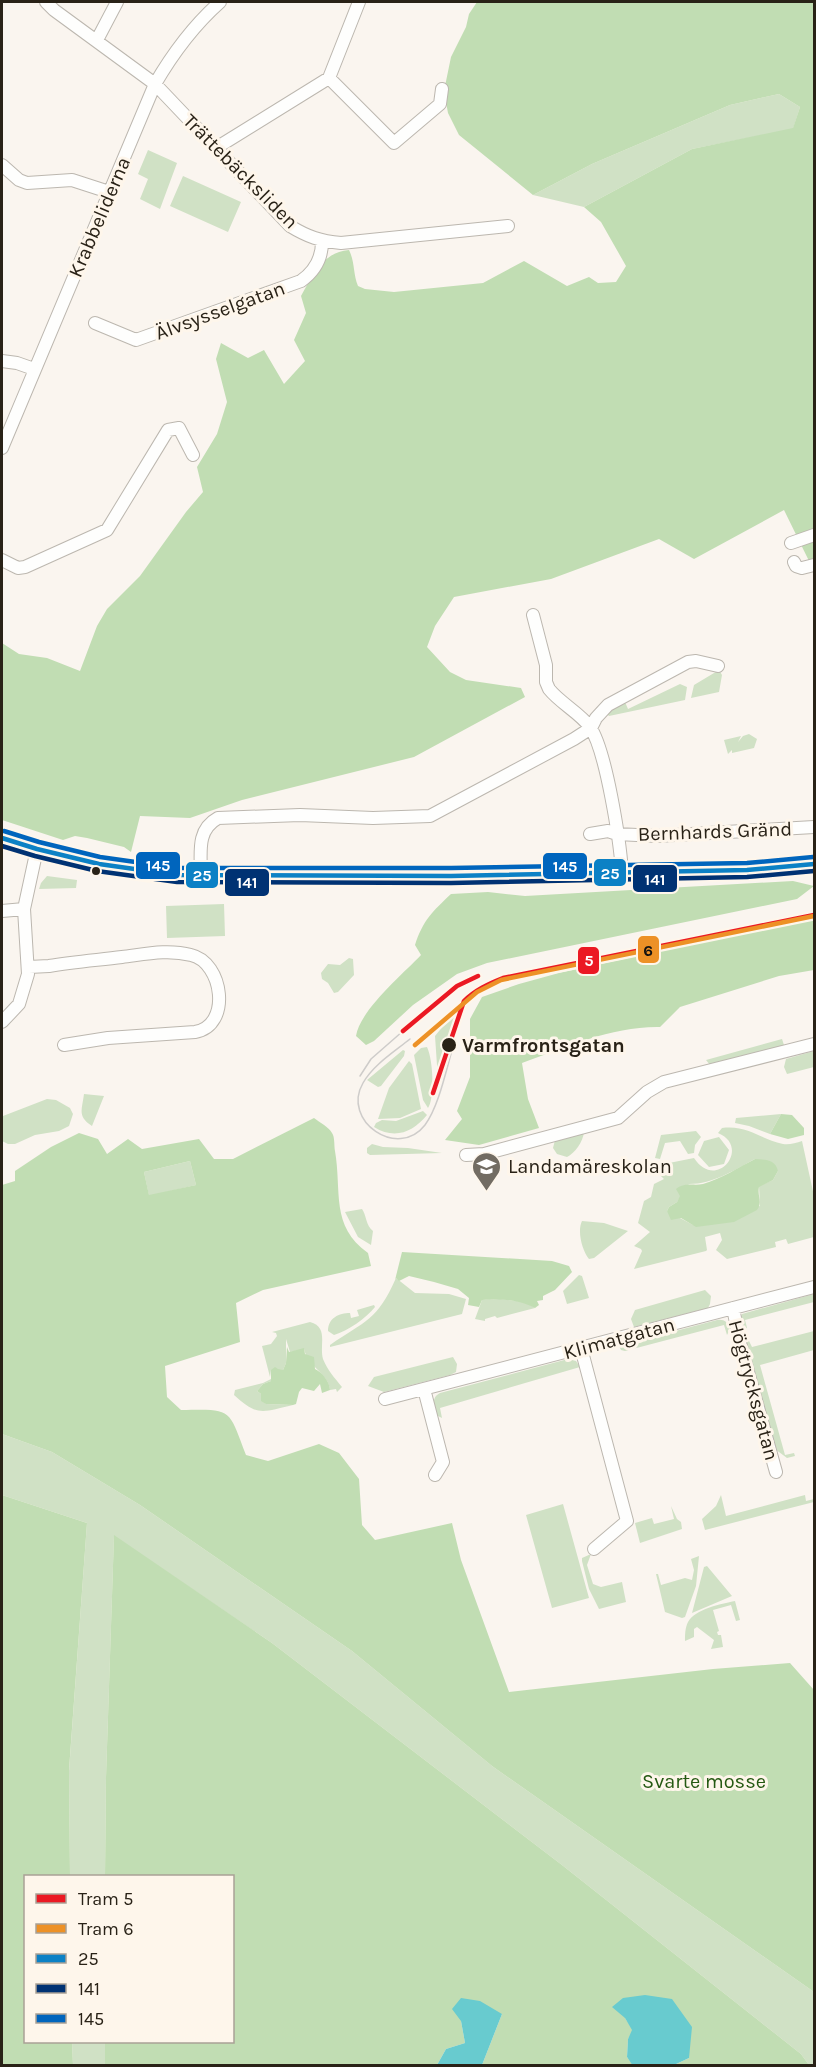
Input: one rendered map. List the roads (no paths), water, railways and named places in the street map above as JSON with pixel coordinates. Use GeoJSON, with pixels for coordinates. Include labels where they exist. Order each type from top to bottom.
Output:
{"type":"FeatureCollection","features":[{"type":"Feature","properties":{"kind":"street","name":"Trättebäcksliden"},"geometry":{"type":"LineString","coordinates":[[46,2],[155,84],[290,226],[322,242],[341,243],[508,226]]}},
{"type":"Feature","properties":{"kind":"street"},"geometry":{"type":"LineString","coordinates":[[97,40],[117,2]]}},
{"type":"Feature","properties":{"kind":"street","name":"Krabbeliderna"},"geometry":{"type":"LineString","coordinates":[[2,448],[155,84],[181,43],[220,2]]}},
{"type":"Feature","properties":{"kind":"street"},"geometry":{"type":"LineString","coordinates":[[216,148],[329,78],[359,2]]}},
{"type":"Feature","properties":{"kind":"street"},"geometry":{"type":"LineString","coordinates":[[329,78],[394,143],[440,104],[442,89]]}},
{"type":"Feature","properties":{"kind":"street"},"geometry":{"type":"LineString","coordinates":[[2,165],[19,180],[27,183],[72,180],[109,192]]}},
{"type":"Feature","properties":{"kind":"street","name":"Älvsysselgatan"},"geometry":{"type":"LineString","coordinates":[[95,322],[136,340],[145,337],[301,281],[316,267],[321,258],[322,242]]}},
{"type":"Feature","properties":{"kind":"street"},"geometry":{"type":"LineString","coordinates":[[2,361],[34,369]]}},
{"type":"Feature","properties":{"kind":"street"},"geometry":{"type":"LineString","coordinates":[[2,560],[18,568],[25,567],[107,530],[168,430],[178,428],[193,455]]}},
{"type":"Feature","properties":{"kind":"street"},"geometry":{"type":"LineString","coordinates":[[791,543],[814,535]]}},
{"type":"Feature","properties":{"kind":"street"},"geometry":{"type":"LineString","coordinates":[[794,562],[796,566],[802,568],[814,565]]}},
{"type":"Feature","properties":{"kind":"street"},"geometry":{"type":"LineString","coordinates":[[532,615],[546,665],[546,682],[549,689],[591,728],[597,740],[617,834],[608,831],[590,834]]}},
{"type":"Feature","properties":{"kind":"street"},"geometry":{"type":"LineString","coordinates":[[201,876],[202,834],[207,825],[218,818],[300,815],[427,817],[450,807],[591,728],[596,718],[608,705],[688,662],[696,661],[718,666]]}},
{"type":"Feature","properties":{"kind":"street","name":"Bernhards Gränd"},"geometry":{"type":"LineString","coordinates":[[622,872],[617,834],[657,836],[814,827]]}},
{"type":"Feature","properties":{"kind":"street"},"geometry":{"type":"LineString","coordinates":[[2,838],[99,864],[177,875],[201,876],[451,876],[747,870],[814,864]]}},
{"type":"Feature","properties":{"kind":"street"},"geometry":{"type":"LineString","coordinates":[[2,1022],[19,1004],[29,967],[24,909],[37,849]]}},
{"type":"Feature","properties":{"kind":"street"},"geometry":{"type":"LineString","coordinates":[[2,911],[24,909]]}},
{"type":"Feature","properties":{"kind":"street"},"geometry":{"type":"LineString","coordinates":[[29,967],[171,951],[195,955],[213,973],[219,995],[219,1006],[215,1020],[206,1029],[195,1032],[108,1038],[64,1045]]}},
{"type":"Feature","properties":{"kind":"street"},"geometry":{"type":"LineString","coordinates":[[466,1155],[484,1154],[618,1118],[647,1092],[664,1082],[814,1044]]}},
{"type":"Feature","properties":{"kind":"street","name":"Klimatgatan"},"geometry":{"type":"LineString","coordinates":[[385,1399],[814,1287]]}},
{"type":"Feature","properties":{"kind":"street","name":"Högtrycksgatan"},"geometry":{"type":"LineString","coordinates":[[733,1308],[740,1343],[776,1472]]}},
{"type":"Feature","properties":{"kind":"street"},"geometry":{"type":"LineString","coordinates":[[581,1348],[627,1521],[594,1549]]}},
{"type":"Feature","properties":{"kind":"street"},"geometry":{"type":"LineString","coordinates":[[424,1389],[443,1462],[435,1475]]}},
{"type":"Feature","properties":{"kind":"water"},"geometry":{"type":"Polygon","coordinates":[[[645,1995],[672,1999],[692,2027],[689,2058],[674,2065],[633,2066],[627,2057],[628,2039],[632,2030],[625,2018],[612,2007],[623,1998],[645,1995]]]}},
{"type":"Feature","properties":{"kind":"water"},"geometry":{"type":"Polygon","coordinates":[[[461,1998],[480,2001],[502,2014],[482,2065],[437,2065],[446,2049],[465,2043],[461,2021],[452,2009],[461,1998]]]}},
{"type":"Feature","properties":{"kind":"tram line","name":"5"},"geometry":{"type":"LineString","coordinates":[[433,1093],[464,1001],[477,990],[503,978],[814,915]]}},
{"type":"Feature","properties":{"kind":"tram line","name":"6"},"geometry":{"type":"LineString","coordinates":[[415,1045],[477,992],[501,980],[814,916]]}},
{"type":"Feature","properties":{"kind":"tram line","name":"5"},"geometry":{"type":"LineString","coordinates":[[403,1031],[457,986],[478,976]]}},
{"type":"Feature","properties":{"kind":"tram line"},"geometry":{"type":"LineString","coordinates":[[360,1076],[371,1059],[403,1031]]}},
{"type":"Feature","properties":{"kind":"tram line"},"geometry":{"type":"LineString","coordinates":[[410,1039],[372,1070],[363,1083],[358,1097],[360,1111],[366,1122],[376,1131],[388,1137],[401,1139],[414,1135],[425,1125],[438,1098],[453,1047]]}},
{"type":"Feature","properties":{"kind":"place","name":"Varmfrontsgatan"},"geometry":{"type":"Point","coordinates":[449,1045]}},
{"type":"Feature","properties":{"kind":"place","name":"Landamäreskolan"},"geometry":{"type":"Point","coordinates":[487,1192]}},
{"type":"Feature","properties":{"kind":"park label","name":"Svarte mosse"},"geometry":{"type":"Point","coordinates":[704,1781]}}]}
